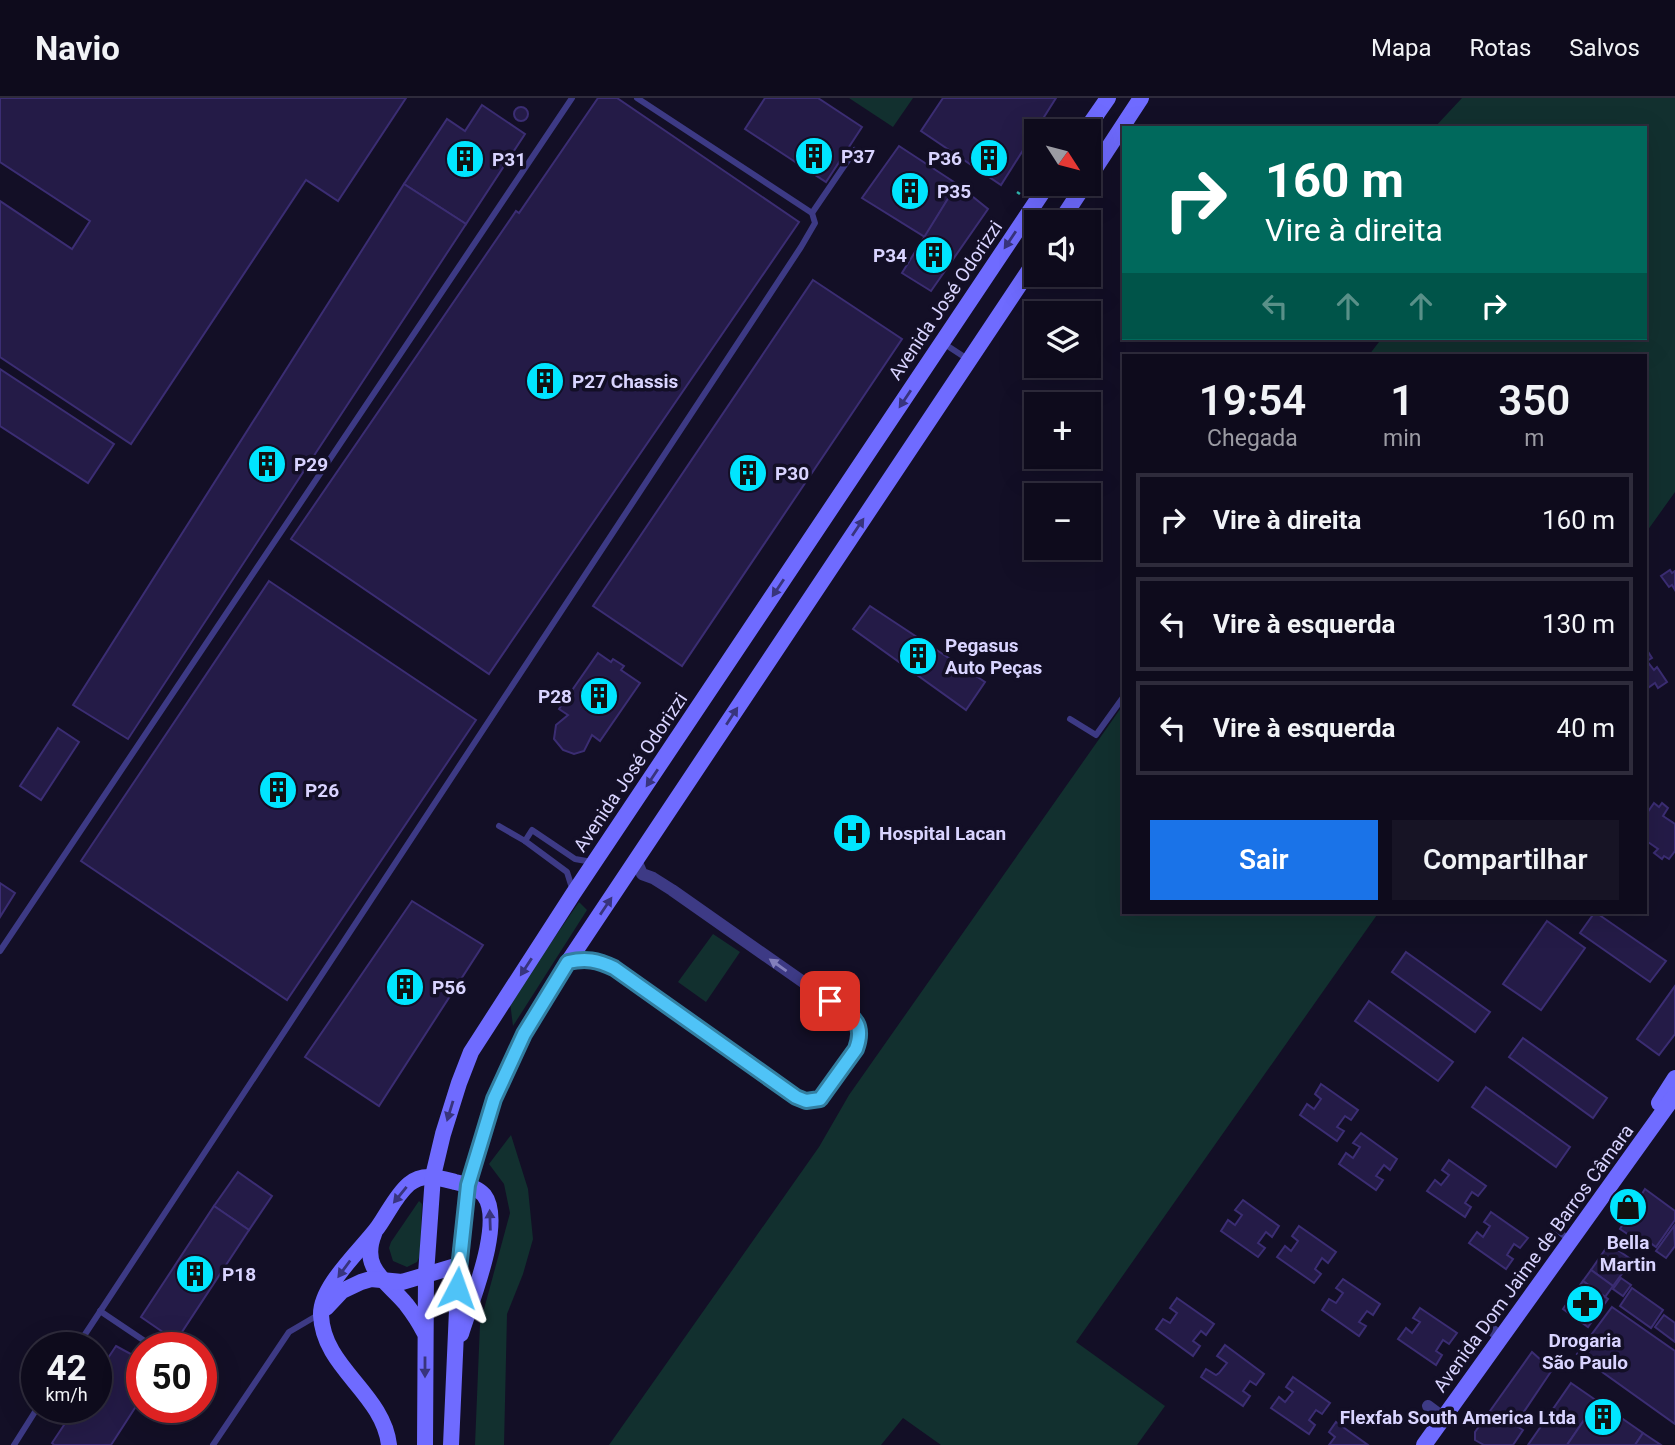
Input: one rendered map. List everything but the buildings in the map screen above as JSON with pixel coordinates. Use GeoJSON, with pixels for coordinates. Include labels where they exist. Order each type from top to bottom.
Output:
{"type":"FeatureCollection","features":[{"type":"Feature","properties":{"kind":"main road"},"geometry":{"type":"LineString","coordinates":[[1093,119],[1108,98]]}},
{"type":"Feature","properties":{"kind":"main road"},"geometry":{"type":"LineString","coordinates":[[1123,126],[1141,98]]}},
{"type":"Feature","properties":{"kind":"main road"},"geometry":{"type":"LineString","coordinates":[[1101,159],[1122,127]]}},
{"type":"Feature","properties":{"kind":"main road","name":"Avenida José Odorizzi"},"geometry":{"type":"LineString","coordinates":[[425,1445],[426,1274],[433,1176],[458,1083],[473,1048],[1040,196]]}},
{"type":"Feature","properties":{"kind":"main road"},"geometry":{"type":"LineString","coordinates":[[451,1445],[459,1265],[468,1185],[498,1090],[524,1034],[568,962],[1024,278]]}},
{"type":"Feature","properties":{"kind":"main road"},"geometry":{"type":"LineString","coordinates":[[1668,1097],[1675,1078]]}},
{"type":"Feature","properties":{"kind":"main road","name":"Avenida Dom Jaime de Barros Câmara"},"geometry":{"type":"LineString","coordinates":[[1434,1442],[1444,1418],[1495,1333],[1570,1240],[1655,1122],[1668,1097]]}},
{"type":"Feature","properties":{"kind":"main road"},"geometry":{"type":"LineString","coordinates":[[389,1445],[384,1426],[373,1404],[330,1348],[321,1314],[324,1300],[332,1286],[410,1184],[420,1178],[433,1176],[468,1185],[483,1195],[487,1201],[491,1223],[484,1257],[454,1356]]}},
{"type":"Feature","properties":{"kind":"main road"},"geometry":{"type":"LineString","coordinates":[[377,1228],[372,1239],[371,1258],[380,1279],[406,1304],[425,1333]]}},
{"type":"Feature","properties":{"kind":"main road"},"geometry":{"type":"LineString","coordinates":[[321,1314],[349,1287],[371,1279],[402,1282],[459,1265]]}},
{"type":"Feature","properties":{"kind":"street"},"geometry":{"type":"LineString","coordinates":[[568,962],[596,960],[614,968],[796,1097],[806,1101],[820,1099],[856,1049],[861,1032],[853,1017],[663,884],[642,874],[636,860]]}},
{"type":"Feature","properties":{"kind":"street"},"geometry":{"type":"LineString","coordinates":[[1428,1406],[1444,1418]]}},
{"type":"Feature","properties":{"kind":"lane"},"geometry":{"type":"LineString","coordinates":[[0,951],[572,98]]}},
{"type":"Feature","properties":{"kind":"lane"},"geometry":{"type":"LineString","coordinates":[[637,98],[813,213]]}},
{"type":"Feature","properties":{"kind":"lane"},"geometry":{"type":"LineString","coordinates":[[86,1332],[801,247],[815,223],[813,213],[855,150]]}},
{"type":"Feature","properties":{"kind":"lane"},"geometry":{"type":"LineString","coordinates":[[943,343],[970,361]]}},
{"type":"Feature","properties":{"kind":"lane"},"geometry":{"type":"LineString","coordinates":[[1070,719],[1096,735],[1122,699]]}},
{"type":"Feature","properties":{"kind":"lane"},"geometry":{"type":"LineString","coordinates":[[499,826],[525,841],[567,872],[573,894]]}},
{"type":"Feature","properties":{"kind":"lane"},"geometry":{"type":"LineString","coordinates":[[525,841],[532,830],[575,859],[596,862]]}},
{"type":"Feature","properties":{"kind":"lane"},"geometry":{"type":"LineString","coordinates":[[567,872],[575,859]]}},
{"type":"Feature","properties":{"kind":"lane"},"geometry":{"type":"LineString","coordinates":[[1554,1228],[1570,1240]]}},
{"type":"Feature","properties":{"kind":"lane"},"geometry":{"type":"LineString","coordinates":[[100,1311],[131,1332]]}},
{"type":"Feature","properties":{"kind":"lane"},"geometry":{"type":"LineString","coordinates":[[213,1445],[289,1332],[321,1314]]}},
{"type":"Feature","properties":{"kind":"lane"},"geometry":{"type":"LineString","coordinates":[[14,1445],[28,1423]]}},
{"type":"Feature","properties":{"kind":"green space"},"geometry":{"type":"Polygon","coordinates":[[[849,98],[913,98],[893,127],[849,98]]]}},
{"type":"Feature","properties":{"kind":"green space"},"geometry":{"type":"Polygon","coordinates":[[[1462,98],[1675,98],[1675,492],[1647,531],[1647,354],[1370,354],[1380,340],[1647,340],[1647,126],[1436,126],[1462,98]]]}},
{"type":"Feature","properties":{"kind":"green space"},"geometry":{"type":"Polygon","coordinates":[[[1122,706],[1122,914],[1378,914],[1076,1342],[1165,1406],[1137,1445],[941,1445],[903,1418],[881,1445],[609,1445],[819,1147],[849,1095],[1122,706]]]}},
{"type":"Feature","properties":{"kind":"green space"},"geometry":{"type":"Polygon","coordinates":[[[579,902],[587,910],[513,1026],[510,1002],[579,902]]]}},
{"type":"Feature","properties":{"kind":"green space"},"geometry":{"type":"Polygon","coordinates":[[[713,934],[740,952],[706,1002],[678,982],[713,934]]]}},
{"type":"Feature","properties":{"kind":"green space"},"geometry":{"type":"Polygon","coordinates":[[[511,1135],[528,1189],[533,1239],[507,1314],[504,1445],[475,1445],[480,1324],[510,1213],[504,1184],[489,1164],[511,1135]]]}},
{"type":"Feature","properties":{"kind":"green space"},"geometry":{"type":"Polygon","coordinates":[[[419,1201],[422,1204],[420,1256],[417,1262],[407,1267],[393,1261],[389,1248],[419,1201]]]}},
{"type":"Feature","properties":{"kind":"place","name":"P37"},"geometry":{"type":"Point","coordinates":[814,156]}},
{"type":"Feature","properties":{"kind":"place","name":"P36"},"geometry":{"type":"Point","coordinates":[989,158]}},
{"type":"Feature","properties":{"kind":"place","name":"P31"},"geometry":{"type":"Point","coordinates":[465,159]}},
{"type":"Feature","properties":{"kind":"place","name":"P35"},"geometry":{"type":"Point","coordinates":[910,191]}},
{"type":"Feature","properties":{"kind":"place","name":"P34"},"geometry":{"type":"Point","coordinates":[934,255]}},
{"type":"Feature","properties":{"kind":"place","name":"P27 Chassis"},"geometry":{"type":"Point","coordinates":[545,381]}},
{"type":"Feature","properties":{"kind":"place","name":"P29"},"geometry":{"type":"Point","coordinates":[267,464]}},
{"type":"Feature","properties":{"kind":"place","name":"P30"},"geometry":{"type":"Point","coordinates":[748,473]}},
{"type":"Feature","properties":{"kind":"place","name":"Pegasus Auto Peças"},"geometry":{"type":"Point","coordinates":[918,656]}},
{"type":"Feature","properties":{"kind":"place","name":"P28"},"geometry":{"type":"Point","coordinates":[599,696]}},
{"type":"Feature","properties":{"kind":"place","name":"P26"},"geometry":{"type":"Point","coordinates":[278,790]}},
{"type":"Feature","properties":{"kind":"place","name":"Hospital Lacan"},"geometry":{"type":"Point","coordinates":[852,833]}},
{"type":"Feature","properties":{"kind":"place","name":"P56"},"geometry":{"type":"Point","coordinates":[405,987]}},
{"type":"Feature","properties":{"kind":"place","name":"Bella Martin"},"geometry":{"type":"Point","coordinates":[1628,1207]}},
{"type":"Feature","properties":{"kind":"place","name":"P18"},"geometry":{"type":"Point","coordinates":[195,1274]}},
{"type":"Feature","properties":{"kind":"place","name":"Drogaria São Paulo"},"geometry":{"type":"Point","coordinates":[1585,1304]}},
{"type":"Feature","properties":{"kind":"place","name":"Flexfab South America Ltda"},"geometry":{"type":"Point","coordinates":[1603,1417]}},
{"type":"Feature","properties":{"kind":"route"},"geometry":{"type":"LineString","coordinates":[[457,1288],[468,1185],[494,1099],[524,1034],[568,962],[596,960],[614,968],[796,1097],[806,1101],[814,1102],[820,1099],[859,1041],[859,1025],[853,1017],[830,1001]]}}]}
